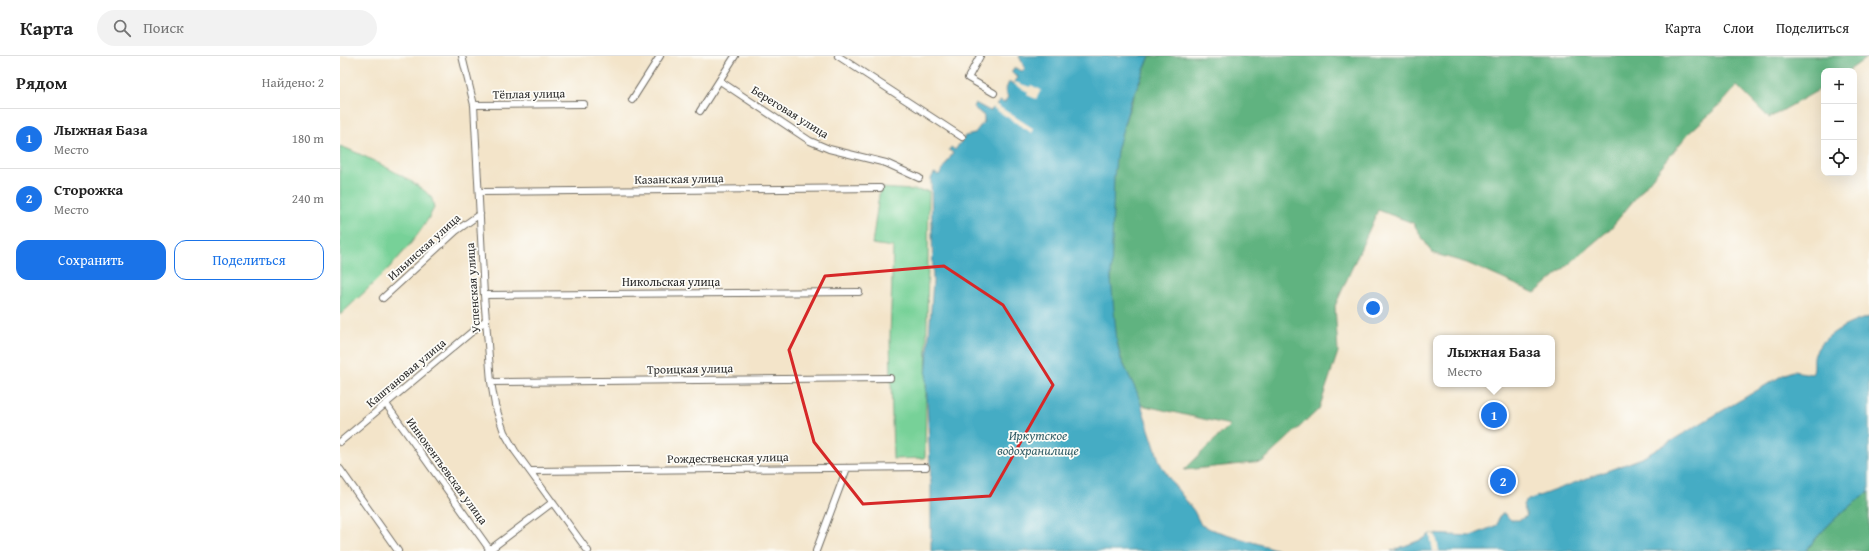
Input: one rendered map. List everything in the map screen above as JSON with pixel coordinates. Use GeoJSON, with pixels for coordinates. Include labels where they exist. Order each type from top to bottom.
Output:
{"type":"FeatureCollection","features":[{"type":"Feature","properties":{"kind":"street","name":"Успенская улица"},"geometry":{"type":"LineString","coordinates":[[462,56],[474,105],[484,295],[494,405],[504,432],[515,451],[554,502],[588,551]]}},
{"type":"Feature","properties":{"kind":"street"},"geometry":{"type":"LineString","coordinates":[[632,100],[660,56]]}},
{"type":"Feature","properties":{"kind":"street"},"geometry":{"type":"LineString","coordinates":[[700,111],[735,56]]}},
{"type":"Feature","properties":{"kind":"street"},"geometry":{"type":"LineString","coordinates":[[838,56],[962,137]]}},
{"type":"Feature","properties":{"kind":"street"},"geometry":{"type":"LineString","coordinates":[[980,56],[968,78],[994,93]]}},
{"type":"Feature","properties":{"kind":"street","name":"Береговая улица"},"geometry":{"type":"LineString","coordinates":[[720,81],[810,141],[829,149],[886,163],[919,178]]}},
{"type":"Feature","properties":{"kind":"street","name":"Тёплая улица"},"geometry":{"type":"LineString","coordinates":[[474,105],[584,104]]}},
{"type":"Feature","properties":{"kind":"street","name":"Казанская улица"},"geometry":{"type":"LineString","coordinates":[[479,192],[880,188]]}},
{"type":"Feature","properties":{"kind":"street","name":"Ильинская улица"},"geometry":{"type":"LineString","coordinates":[[383,298],[456,231],[480,214]]}},
{"type":"Feature","properties":{"kind":"street","name":"Никольская улица"},"geometry":{"type":"LineString","coordinates":[[484,295],[859,292]]}},
{"type":"Feature","properties":{"kind":"street","name":"Каштановая улица"},"geometry":{"type":"LineString","coordinates":[[340,442],[486,320]]}},
{"type":"Feature","properties":{"kind":"street","name":"Троицкая улица"},"geometry":{"type":"LineString","coordinates":[[491,382],[890,378]]}},
{"type":"Feature","properties":{"kind":"street","name":"Иннокентьевская улица"},"geometry":{"type":"LineString","coordinates":[[386,404],[489,550]]}},
{"type":"Feature","properties":{"kind":"street","name":"Рождественская улица"},"geometry":{"type":"LineString","coordinates":[[531,471],[926,467]]}},
{"type":"Feature","properties":{"kind":"street"},"geometry":{"type":"LineString","coordinates":[[816,551],[847,468]]}},
{"type":"Feature","properties":{"kind":"street"},"geometry":{"type":"LineString","coordinates":[[340,470],[398,551]]}},
{"type":"Feature","properties":{"kind":"street"},"geometry":{"type":"LineString","coordinates":[[489,550],[554,502]]}},
{"type":"Feature","properties":{"kind":"highlighted area"},"geometry":{"type":"Polygon","coordinates":[[[944,266],[1003,305],[1053,385],[990,496],[863,504],[814,442],[789,350],[825,276],[944,266]]]}},
{"type":"Feature","properties":{"kind":"green space"},"geometry":{"type":"Polygon","coordinates":[[[1150,56],[1869,56],[1852,68],[1821,68],[1821,89],[1769,118],[1737,86],[1723,102],[1688,134],[1610,229],[1535,293],[1467,263],[1432,253],[1413,223],[1378,210],[1335,306],[1338,352],[1319,409],[1262,462],[1184,470],[1230,425],[1141,405],[1119,351],[1113,317],[1111,290],[1112,194],[1117,150],[1127,114],[1150,56]]]}},
{"type":"Feature","properties":{"kind":"green space"},"geometry":{"type":"Polygon","coordinates":[[[340,146],[401,175],[430,196],[434,208],[416,237],[392,265],[340,315],[340,146]]]}},
{"type":"Feature","properties":{"kind":"green space"},"geometry":{"type":"Polygon","coordinates":[[[880,188],[929,191],[925,458],[893,459],[890,337],[893,247],[872,244],[880,188]]]}},
{"type":"Feature","properties":{"kind":"green space"},"geometry":{"type":"Polygon","coordinates":[[[1869,492],[1869,551],[1806,551],[1835,519],[1869,492]]]}},
{"type":"Feature","properties":{"kind":"water","name":"Иркутское водохранилище"},"geometry":{"type":"Polygon","coordinates":[[[1019,56],[1150,56],[1131,101],[1124,124],[1117,151],[1114,177],[1111,279],[1117,342],[1121,359],[1137,392],[1160,463],[1169,478],[1194,511],[1201,525],[1282,551],[931,551],[931,485],[926,379],[933,281],[931,179],[934,173],[939,175],[953,153],[949,150],[951,147],[955,150],[965,136],[974,134],[984,121],[984,116],[973,107],[975,103],[990,111],[1000,101],[1004,103],[1008,97],[1005,91],[1009,82],[1014,84],[1017,77],[1012,73],[1012,70],[1015,68],[1022,71],[1025,69],[1019,56]]]}},
{"type":"Feature","properties":{"kind":"water"},"geometry":{"type":"Polygon","coordinates":[[[1869,317],[1869,492],[1835,519],[1806,551],[1391,551],[1423,539],[1430,534],[1471,536],[1497,525],[1499,516],[1504,513],[1511,520],[1519,520],[1527,516],[1523,505],[1525,501],[1642,458],[1783,375],[1793,371],[1812,374],[1814,369],[1815,353],[1825,340],[1838,330],[1869,317]]]}},
{"type":"Feature","properties":{"kind":"pier"},"geometry":{"type":"Polygon","coordinates":[[[1015,82],[1030,87],[1031,85],[1041,90],[1036,99],[1027,95],[1028,92],[1014,84],[1015,82]]]}},
{"type":"Feature","properties":{"kind":"pier"},"geometry":{"type":"Polygon","coordinates":[[[995,104],[1034,129],[1032,133],[993,108],[995,104]]]}},
{"type":"Feature","properties":{"kind":"pier"},"geometry":{"type":"Polygon","coordinates":[[[1430,534],[1436,536],[1439,551],[1433,551],[1430,534]]]}},
{"type":"Feature","properties":{"kind":"place","name":"Лыжная База"},"geometry":{"type":"Point","coordinates":[1494,415]}},
{"type":"Feature","properties":{"kind":"place","name":"Сторожка"},"geometry":{"type":"Point","coordinates":[1503,481]}}]}
